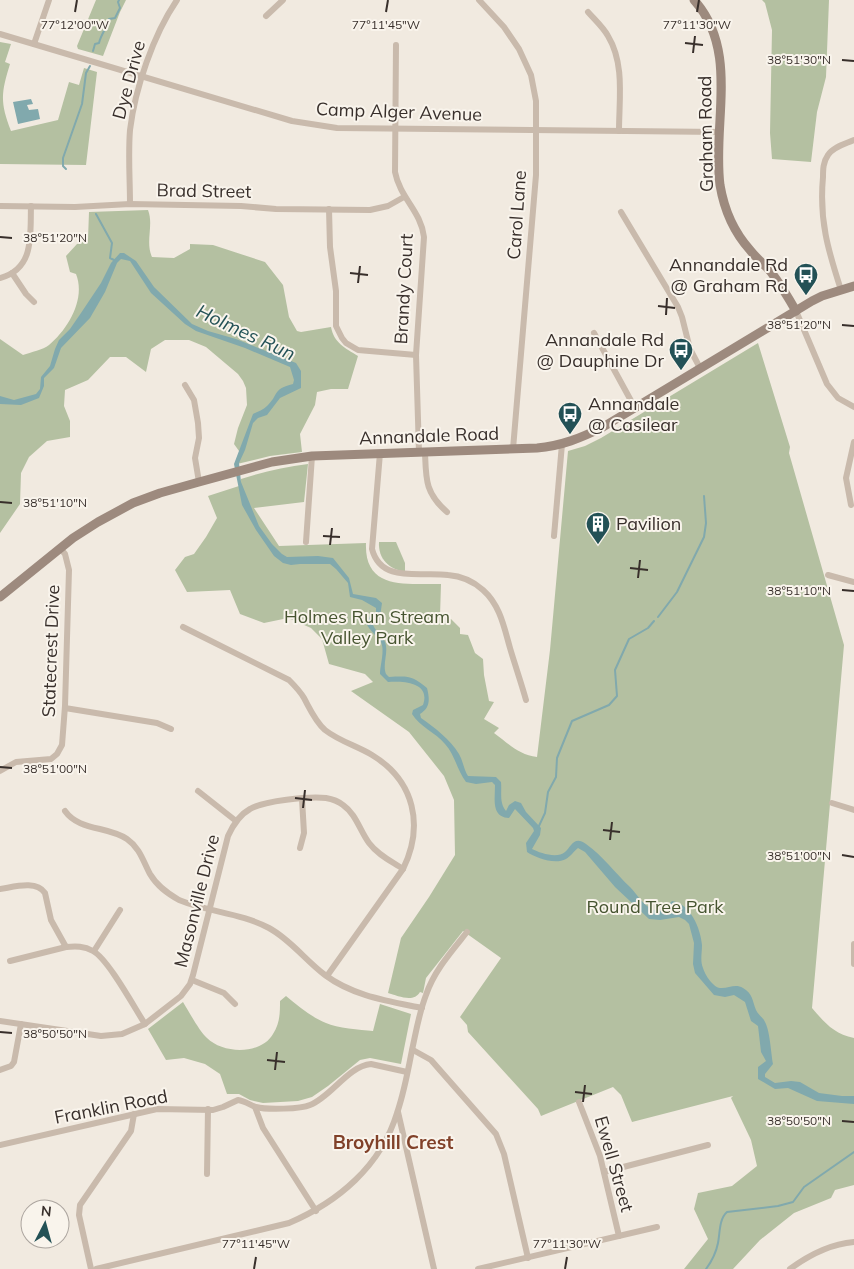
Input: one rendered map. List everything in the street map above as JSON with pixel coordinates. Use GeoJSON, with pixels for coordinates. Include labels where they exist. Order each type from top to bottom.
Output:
{"type":"FeatureCollection","features":[{"type":"Feature","properties":{"kind":"main road","name":"Graham Road"},"geometry":{"type":"LineString","coordinates":[[694,0],[710,24],[718,46],[721,71],[720,182],[724,202],[730,220],[742,241],[780,284],[796,311]]}},
{"type":"Feature","properties":{"kind":"main road","name":"Annandale Road"},"geometry":{"type":"LineString","coordinates":[[0,597],[84,530],[127,506],[153,495],[199,482],[294,458],[537,448],[562,444],[587,435],[822,296],[854,286]]}},
{"type":"Feature","properties":{"kind":"street"},"geometry":{"type":"LineString","coordinates":[[34,44],[49,0]]}},
{"type":"Feature","properties":{"kind":"street","name":"Dye Drive"},"geometry":{"type":"LineString","coordinates":[[130,204],[130,130],[134,108],[156,38],[177,0]]}},
{"type":"Feature","properties":{"kind":"street"},"geometry":{"type":"LineString","coordinates":[[266,16],[283,0]]}},
{"type":"Feature","properties":{"kind":"street","name":"Carol Lane"},"geometry":{"type":"LineString","coordinates":[[480,0],[512,38],[526,61],[534,88],[536,130],[535,184],[513,449]]}},
{"type":"Feature","properties":{"kind":"street"},"geometry":{"type":"LineString","coordinates":[[588,12],[608,36],[616,55],[619,76],[619,131]]}},
{"type":"Feature","properties":{"kind":"street","name":"Camp Alger Avenue"},"geometry":{"type":"LineString","coordinates":[[0,34],[309,125],[337,128],[720,132]]}},
{"type":"Feature","properties":{"kind":"street","name":"Brandy Court"},"geometry":{"type":"LineString","coordinates":[[396,45],[395,172],[404,197],[420,219],[424,237],[416,355],[422,452],[429,490],[433,498],[447,512]]}},
{"type":"Feature","properties":{"kind":"street"},"geometry":{"type":"LineString","coordinates":[[841,290],[822,220],[821,190],[826,157],[834,150],[854,140]]}},
{"type":"Feature","properties":{"kind":"street","name":"Brad Street"},"geometry":{"type":"LineString","coordinates":[[0,206],[76,207],[130,204],[241,206],[276,209],[380,208],[395,203],[404,197]]}},
{"type":"Feature","properties":{"kind":"street"},"geometry":{"type":"LineString","coordinates":[[0,278],[12,274],[22,264],[29,250],[31,206]]}},
{"type":"Feature","properties":{"kind":"street"},"geometry":{"type":"LineString","coordinates":[[329,209],[330,247],[336,291],[336,326],[342,338],[346,343],[358,350],[416,355]]}},
{"type":"Feature","properties":{"kind":"street"},"geometry":{"type":"LineString","coordinates":[[620,212],[678,307],[690,349],[700,368]]}},
{"type":"Feature","properties":{"kind":"street"},"geometry":{"type":"LineString","coordinates":[[12,274],[34,302]]}},
{"type":"Feature","properties":{"kind":"street"},"geometry":{"type":"LineString","coordinates":[[796,311],[827,384],[838,398],[854,407]]}},
{"type":"Feature","properties":{"kind":"street"},"geometry":{"type":"LineString","coordinates":[[594,333],[635,408]]}},
{"type":"Feature","properties":{"kind":"street"},"geometry":{"type":"LineString","coordinates":[[185,385],[194,400],[198,423],[199,438],[195,458],[199,482]]}},
{"type":"Feature","properties":{"kind":"street"},"geometry":{"type":"LineString","coordinates":[[851,505],[846,478],[854,442]]}},
{"type":"Feature","properties":{"kind":"street"},"geometry":{"type":"LineString","coordinates":[[554,536],[562,444]]}},
{"type":"Feature","properties":{"kind":"street"},"geometry":{"type":"LineString","coordinates":[[380,453],[372,549],[374,556],[386,570],[398,574],[449,575],[465,578],[482,589],[500,612],[526,700]]}},
{"type":"Feature","properties":{"kind":"street"},"geometry":{"type":"LineString","coordinates":[[306,542],[312,456]]}},
{"type":"Feature","properties":{"kind":"street","name":"Statecrest Drive"},"geometry":{"type":"LineString","coordinates":[[0,770],[16,762],[44,760],[57,754],[62,745],[65,708],[68,570],[65,554],[60,548]]}},
{"type":"Feature","properties":{"kind":"street"},"geometry":{"type":"LineString","coordinates":[[828,574],[854,582]]}},
{"type":"Feature","properties":{"kind":"street"},"geometry":{"type":"LineString","coordinates":[[183,628],[289,680],[302,694],[314,717],[325,729],[373,755],[390,769],[403,787],[414,814],[412,848],[403,869],[327,976]]}},
{"type":"Feature","properties":{"kind":"street"},"geometry":{"type":"LineString","coordinates":[[65,708],[157,723],[171,729]]}},
{"type":"Feature","properties":{"kind":"street"},"geometry":{"type":"LineString","coordinates":[[198,790],[236,821]]}},
{"type":"Feature","properties":{"kind":"street","name":"Masonville Drive"},"geometry":{"type":"LineString","coordinates":[[0,1021],[111,1036],[130,1032],[145,1024],[181,996],[192,980],[228,836],[236,821],[243,814],[257,806],[274,802],[328,798],[342,804],[352,814],[363,833],[377,851],[403,869]]}},
{"type":"Feature","properties":{"kind":"street"},"geometry":{"type":"LineString","coordinates":[[300,848],[304,833],[302,799]]}},
{"type":"Feature","properties":{"kind":"street"},"geometry":{"type":"LineString","coordinates":[[832,803],[854,810]]}},
{"type":"Feature","properties":{"kind":"street"},"geometry":{"type":"LineString","coordinates":[[65,811],[77,822],[108,830],[124,837],[136,848],[150,874],[162,889],[178,900],[245,918],[269,928],[291,943],[327,976],[360,994],[422,1008]]}},
{"type":"Feature","properties":{"kind":"street"},"geometry":{"type":"LineString","coordinates":[[0,889],[35,886],[43,889],[53,926],[66,947]]}},
{"type":"Feature","properties":{"kind":"street"},"geometry":{"type":"LineString","coordinates":[[94,952],[120,910]]}},
{"type":"Feature","properties":{"kind":"street"},"geometry":{"type":"LineString","coordinates":[[96,1269],[275,1228],[316,1211],[342,1193],[363,1172],[382,1147],[398,1112],[426,994],[439,969],[467,932]]}},
{"type":"Feature","properties":{"kind":"street"},"geometry":{"type":"LineString","coordinates":[[854,944],[854,964]]}},
{"type":"Feature","properties":{"kind":"street"},"geometry":{"type":"LineString","coordinates":[[10,962],[66,947],[81,946],[94,952],[105,962],[145,1024]]}},
{"type":"Feature","properties":{"kind":"street"},"geometry":{"type":"LineString","coordinates":[[192,980],[224,993],[236,1004]]}},
{"type":"Feature","properties":{"kind":"street"},"geometry":{"type":"LineString","coordinates":[[0,1070],[11,1066],[14,1062],[21,1024]]}},
{"type":"Feature","properties":{"kind":"street"},"geometry":{"type":"LineString","coordinates":[[412,1050],[431,1060],[496,1134],[504,1154],[528,1258]]}},
{"type":"Feature","properties":{"kind":"street","name":"Franklin Road"},"geometry":{"type":"LineString","coordinates":[[0,1145],[168,1108],[208,1109],[223,1107],[238,1100],[255,1107],[266,1108],[310,1105],[366,1064],[407,1072]]}},
{"type":"Feature","properties":{"kind":"street","name":"Ewell Street"},"geometry":{"type":"LineString","coordinates":[[579,1102],[590,1128],[604,1172],[619,1236]]}},
{"type":"Feature","properties":{"kind":"street"},"geometry":{"type":"LineString","coordinates":[[255,1107],[263,1128],[316,1211]]}},
{"type":"Feature","properties":{"kind":"street"},"geometry":{"type":"LineString","coordinates":[[207,1174],[208,1109]]}},
{"type":"Feature","properties":{"kind":"street"},"geometry":{"type":"LineString","coordinates":[[398,1112],[434,1269]]}},
{"type":"Feature","properties":{"kind":"street"},"geometry":{"type":"LineString","coordinates":[[91,1269],[79,1214],[80,1205],[131,1130],[134,1114]]}},
{"type":"Feature","properties":{"kind":"street"},"geometry":{"type":"LineString","coordinates":[[604,1172],[708,1145]]}},
{"type":"Feature","properties":{"kind":"street"},"geometry":{"type":"LineString","coordinates":[[478,1269],[657,1228]]}},
{"type":"Feature","properties":{"kind":"street"},"geometry":{"type":"LineString","coordinates":[[790,1269],[823,1249],[854,1242]]}},
{"type":"Feature","properties":{"kind":"green space"},"geometry":{"type":"Polygon","coordinates":[[[96,0],[126,0],[103,56],[78,49],[77,46],[96,0]]]}},
{"type":"Feature","properties":{"kind":"green space"},"geometry":{"type":"Polygon","coordinates":[[[762,0],[829,0],[826,77],[817,112],[811,162],[772,159],[770,133],[772,30],[765,3],[762,0]]]}},
{"type":"Feature","properties":{"kind":"green space"},"geometry":{"type":"Polygon","coordinates":[[[0,42],[11,44],[5,62],[10,64],[3,90],[3,105],[11,131],[58,120],[69,82],[79,85],[84,68],[97,72],[86,165],[0,164],[0,42]]]}},
{"type":"Feature","properties":{"kind":"green space"},"geometry":{"type":"Polygon","coordinates":[[[148,210],[150,216],[149,245],[152,257],[174,258],[190,249],[190,244],[213,245],[265,262],[283,285],[289,317],[297,331],[331,327],[337,341],[358,356],[348,389],[331,389],[317,392],[315,405],[300,434],[302,452],[270,456],[237,464],[242,451],[239,451],[234,444],[247,405],[246,388],[238,374],[206,347],[189,340],[165,340],[151,349],[146,372],[126,357],[110,357],[88,380],[65,390],[64,406],[70,421],[70,437],[47,441],[29,457],[21,473],[20,504],[0,533],[0,339],[23,355],[46,347],[63,331],[73,313],[79,293],[76,274],[70,272],[66,256],[77,244],[88,239],[89,212],[148,210]]]}},
{"type":"Feature","properties":{"kind":"green space","name":"Round Tree Park"},"geometry":{"type":"Polygon","coordinates":[[[758,343],[790,447],[789,453],[844,645],[812,1008],[835,1031],[854,1038],[854,1185],[835,1190],[831,1198],[794,1213],[760,1240],[733,1269],[684,1269],[708,1239],[694,1209],[698,1193],[732,1186],[757,1166],[751,1140],[731,1098],[733,1096],[632,1122],[621,1095],[613,1087],[541,1116],[538,1109],[468,1032],[467,1025],[460,1017],[501,958],[463,931],[426,978],[423,993],[420,992],[410,998],[388,993],[401,938],[455,855],[454,800],[444,776],[409,732],[351,691],[373,682],[365,674],[329,664],[322,639],[311,628],[288,618],[264,623],[240,614],[230,590],[187,592],[175,570],[185,557],[194,554],[217,518],[208,496],[239,486],[241,479],[274,470],[308,464],[304,502],[254,508],[279,546],[366,543],[367,559],[372,570],[380,577],[391,582],[403,584],[441,584],[440,616],[451,619],[460,628],[460,634],[468,635],[475,653],[483,659],[489,701],[494,702],[484,719],[499,728],[494,733],[509,745],[525,754],[537,757],[550,650],[568,451],[585,446],[601,438],[758,343]]]}},
{"type":"Feature","properties":{"kind":"green space"},"geometry":{"type":"Polygon","coordinates":[[[379,542],[396,542],[405,563],[405,572],[389,566],[380,553],[379,542]]]}},
{"type":"Feature","properties":{"kind":"green space"},"geometry":{"type":"Polygon","coordinates":[[[286,996],[320,1021],[349,1028],[373,1031],[380,1004],[411,1014],[401,1064],[370,1058],[360,1060],[312,1097],[298,1101],[263,1103],[250,1100],[239,1094],[227,1094],[220,1074],[205,1064],[184,1058],[166,1060],[148,1029],[183,1002],[201,1031],[214,1043],[232,1049],[251,1049],[260,1046],[273,1034],[280,1014],[280,1001],[286,996]]]}},
{"type":"Feature","properties":{"kind":"water"},"geometry":{"type":"Polygon","coordinates":[[[31,99],[33,104],[27,105],[29,110],[38,109],[40,119],[18,124],[13,102],[31,99]]]}},
{"type":"Feature","properties":{"kind":"water"},"geometry":{"type":"Polygon","coordinates":[[[120,253],[124,253],[136,261],[154,287],[192,324],[296,363],[301,371],[301,388],[280,398],[267,415],[258,418],[253,423],[239,463],[241,482],[259,526],[272,544],[287,557],[318,556],[333,558],[349,578],[353,594],[376,598],[382,603],[380,617],[372,622],[374,628],[385,642],[386,674],[389,677],[410,678],[427,688],[428,703],[426,709],[420,714],[421,718],[451,743],[459,754],[468,776],[496,777],[501,782],[502,801],[506,811],[509,805],[515,801],[521,803],[526,812],[541,828],[540,835],[532,849],[544,854],[558,855],[565,852],[576,841],[582,842],[603,859],[648,907],[654,910],[663,910],[672,901],[684,906],[697,925],[702,945],[702,963],[707,977],[720,988],[737,986],[746,990],[752,998],[757,1012],[767,1026],[773,1064],[765,1074],[765,1077],[775,1083],[800,1082],[819,1093],[854,1096],[854,1104],[817,1101],[788,1088],[775,1089],[758,1079],[758,1067],[766,1061],[761,1052],[758,1026],[751,1021],[745,1002],[734,995],[725,997],[714,995],[695,973],[693,964],[694,943],[689,924],[679,917],[660,920],[649,919],[615,887],[585,852],[578,848],[562,861],[551,861],[527,852],[526,843],[534,831],[533,828],[515,809],[509,818],[499,814],[495,806],[495,785],[492,782],[476,784],[466,782],[445,744],[415,719],[412,714],[413,710],[423,705],[424,697],[419,687],[408,683],[388,682],[380,674],[381,642],[366,623],[370,616],[376,613],[376,608],[362,600],[350,597],[348,583],[330,564],[291,565],[283,563],[274,556],[242,505],[234,464],[253,414],[267,406],[279,390],[293,384],[294,380],[290,367],[245,348],[196,331],[185,324],[151,293],[130,261],[121,259],[117,263],[105,292],[90,318],[61,348],[54,368],[44,378],[44,386],[39,398],[21,405],[0,404],[0,396],[14,400],[36,394],[40,389],[41,377],[50,366],[59,340],[70,329],[101,283],[111,263],[120,253]]]}},
{"type":"Feature","properties":{"kind":"waterway"},"geometry":{"type":"LineString","coordinates":[[93,51],[95,44],[99,43],[109,19],[115,18],[120,8],[119,0]]}},
{"type":"Feature","properties":{"kind":"waterway"},"geometry":{"type":"LineString","coordinates":[[66,169],[63,166],[63,158],[82,104],[86,73],[90,66]]}},
{"type":"Feature","properties":{"kind":"waterway"},"geometry":{"type":"LineString","coordinates":[[96,214],[112,243],[110,258],[114,260]]}},
{"type":"Feature","properties":{"kind":"waterway"},"geometry":{"type":"LineString","coordinates":[[658,617],[677,592],[704,537],[706,523],[704,496]]}},
{"type":"Feature","properties":{"kind":"waterway"},"geometry":{"type":"LineString","coordinates":[[538,828],[545,813],[548,792],[556,777],[557,758],[572,721],[609,705],[617,696],[615,670],[629,639],[648,628],[654,621]]}},
{"type":"Feature","properties":{"kind":"waterway"},"geometry":{"type":"LineString","coordinates":[[706,1269],[715,1254],[721,1222],[727,1212],[778,1206],[793,1202],[804,1187],[854,1152]]}},
{"type":"Feature","properties":{"kind":"place","name":"Annandale Rd @ Graham Rd"},"geometry":{"type":"Point","coordinates":[806,296]}},
{"type":"Feature","properties":{"kind":"place","name":"Annandale Rd @ Dauphine Dr"},"geometry":{"type":"Point","coordinates":[681,371]}},
{"type":"Feature","properties":{"kind":"place","name":"Annandale @ Casilear"},"geometry":{"type":"Point","coordinates":[570,435]}},
{"type":"Feature","properties":{"kind":"place","name":"Pavilion"},"geometry":{"type":"Point","coordinates":[598,545]}},
{"type":"Feature","properties":{"kind":"district","name":"Broyhill Crest"},"geometry":{"type":"Point","coordinates":[393,1142]}},
{"type":"Feature","properties":{"kind":"water label","name":"Holmes Run"},"geometry":{"type":"Point","coordinates":[246,332]}},
{"type":"Feature","properties":{"kind":"park label","name":"Holmes Run Stream Valley Park"},"geometry":{"type":"Point","coordinates":[367,628]}}]}
